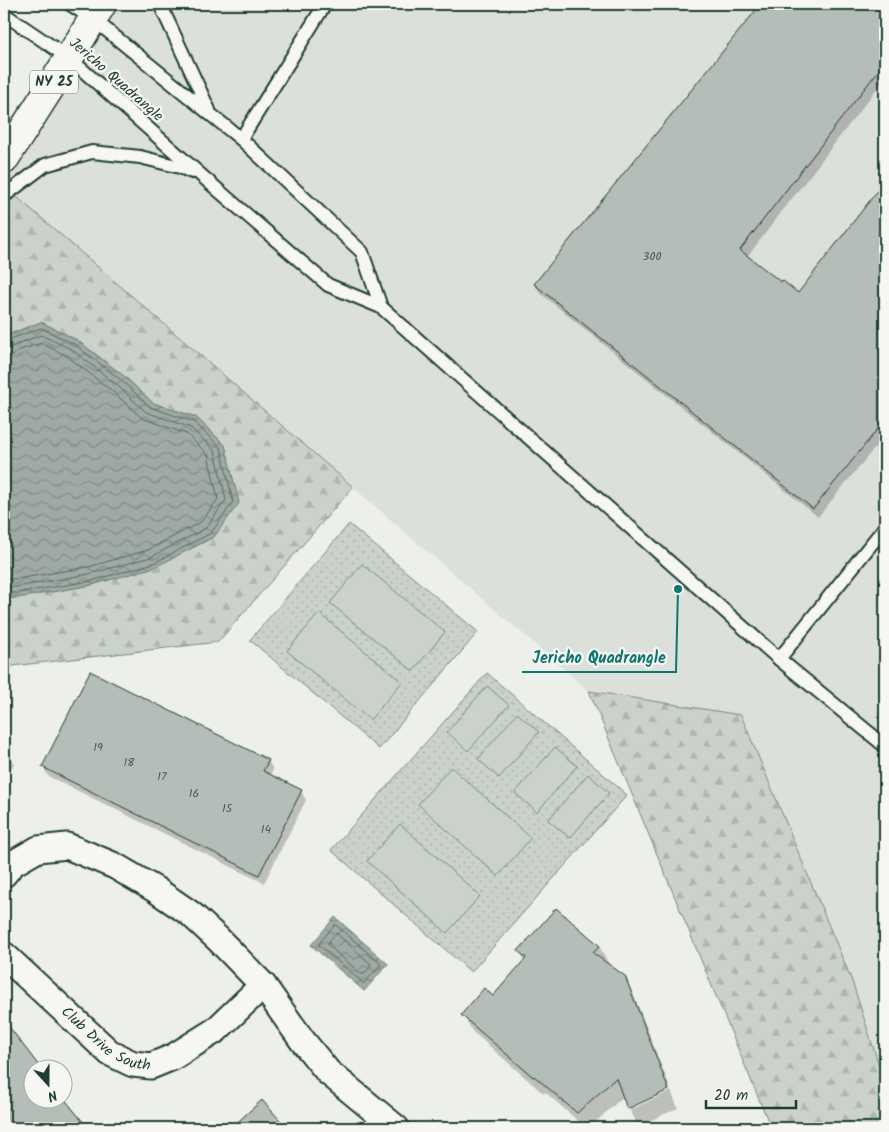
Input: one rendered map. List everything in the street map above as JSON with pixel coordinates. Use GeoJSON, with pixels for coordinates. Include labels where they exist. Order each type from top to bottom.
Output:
{"type":"FeatureCollection","features":[{"type":"Feature","properties":{"kind":"main road","name":"NY 25"},"geometry":{"type":"LineString","coordinates":[[4,160],[98,11]]}},
{"type":"Feature","properties":{"kind":"street"},"geometry":{"type":"LineString","coordinates":[[4,874],[12,864],[38,849],[66,846],[115,866],[156,890],[191,914],[224,944],[263,985],[302,1040],[328,1072],[396,1128]]}},
{"type":"Feature","properties":{"kind":"street","name":"Club Drive South"},"geometry":{"type":"LineString","coordinates":[[4,955],[110,1053],[133,1064],[150,1066],[173,1057],[216,1030],[263,985]]}},
{"type":"Feature","properties":{"kind":"lane","name":"Jericho Quadrangle"},"geometry":{"type":"LineString","coordinates":[[70,4],[98,11],[241,139],[362,252],[381,307]]}},
{"type":"Feature","properties":{"kind":"lane","name":"Jericho Quadrangle"},"geometry":{"type":"LineString","coordinates":[[160,4],[212,115]]}},
{"type":"Feature","properties":{"kind":"lane"},"geometry":{"type":"LineString","coordinates":[[241,139],[325,4]]}},
{"type":"Feature","properties":{"kind":"lane","name":"Jericho Quadrangle"},"geometry":{"type":"LineString","coordinates":[[4,14],[69,58],[328,285],[381,307],[779,659],[885,746]]}},
{"type":"Feature","properties":{"kind":"lane","name":"Jericho Quadrangle"},"geometry":{"type":"LineString","coordinates":[[4,196],[45,165],[92,152],[140,157],[180,167],[203,177]]}},
{"type":"Feature","properties":{"kind":"lane"},"geometry":{"type":"LineString","coordinates":[[779,659],[885,527]]}},
{"type":"Feature","properties":{"kind":"shaded area"},"geometry":{"type":"Polygon","coordinates":[[[102,4],[885,4],[885,1084],[852,981],[741,715],[589,691],[10,191],[4,196],[4,160],[102,4]]]}},
{"type":"Feature","properties":{"kind":"green space"},"geometry":{"type":"Polygon","coordinates":[[[10,191],[353,487],[218,642],[4,667],[4,598],[17,598],[92,585],[196,417],[153,403],[124,376],[77,340],[41,322],[10,334],[4,340],[4,196],[10,191]]]}},
{"type":"Feature","properties":{"kind":"green space"},"geometry":{"type":"Polygon","coordinates":[[[349,524],[478,632],[379,749],[250,640],[349,524]]]}},
{"type":"Feature","properties":{"kind":"green space"},"geometry":{"type":"Polygon","coordinates":[[[362,564],[445,632],[413,671],[330,603],[362,564]]]}},
{"type":"Feature","properties":{"kind":"green space"},"geometry":{"type":"Polygon","coordinates":[[[319,613],[402,682],[370,720],[287,651],[319,613]]]}},
{"type":"Feature","properties":{"kind":"green space"},"geometry":{"type":"Polygon","coordinates":[[[487,673],[627,795],[471,972],[331,850],[487,673]]]}},
{"type":"Feature","properties":{"kind":"green space"},"geometry":{"type":"Polygon","coordinates":[[[487,686],[509,705],[468,751],[447,732],[487,686]]]}},
{"type":"Feature","properties":{"kind":"green space"},"geometry":{"type":"Polygon","coordinates":[[[589,691],[741,715],[852,981],[885,1084],[885,1128],[771,1128],[589,691]]]}},
{"type":"Feature","properties":{"kind":"green space"},"geometry":{"type":"Polygon","coordinates":[[[517,713],[539,732],[499,778],[478,759],[517,713]]]}},
{"type":"Feature","properties":{"kind":"green space"},"geometry":{"type":"Polygon","coordinates":[[[555,747],[577,766],[537,812],[515,793],[555,747]]]}},
{"type":"Feature","properties":{"kind":"green space"},"geometry":{"type":"Polygon","coordinates":[[[451,767],[531,838],[498,876],[418,804],[451,767]]]}},
{"type":"Feature","properties":{"kind":"green space"},"geometry":{"type":"Polygon","coordinates":[[[588,774],[609,793],[570,838],[548,820],[588,774]]]}},
{"type":"Feature","properties":{"kind":"green space"},"geometry":{"type":"Polygon","coordinates":[[[400,824],[480,896],[447,933],[367,861],[400,824]]]}},
{"type":"Feature","properties":{"kind":"water"},"geometry":{"type":"Polygon","coordinates":[[[41,322],[77,340],[124,376],[153,403],[196,417],[225,445],[239,503],[214,537],[155,567],[92,585],[17,598],[4,598],[4,340],[10,334],[41,322]]]}},
{"type":"Feature","properties":{"kind":"water"},"geometry":{"type":"Polygon","coordinates":[[[335,917],[388,964],[364,991],[311,945],[335,917]]]}},
{"type":"Feature","properties":{"kind":"building"},"geometry":{"type":"Polygon","coordinates":[[[761,4],[885,4],[885,62],[740,250],[798,293],[885,181],[885,420],[813,509],[534,284],[761,4]]]}},
{"type":"Feature","properties":{"kind":"building"},"geometry":{"type":"Polygon","coordinates":[[[90,671],[269,760],[263,771],[302,790],[259,875],[42,767],[90,671]]]}},
{"type":"Feature","properties":{"kind":"building"},"geometry":{"type":"Polygon","coordinates":[[[556,908],[600,946],[593,953],[625,976],[669,1090],[627,1109],[616,1078],[577,1113],[461,1015],[484,988],[493,996],[526,958],[518,951],[556,908]]]}},
{"type":"Feature","properties":{"kind":"building"},"geometry":{"type":"Polygon","coordinates":[[[4,1020],[34,1060],[22,1060],[22,1110],[72,1110],[72,1108],[88,1128],[4,1128],[4,1020]]]}},
{"type":"Feature","properties":{"kind":"building"},"geometry":{"type":"Polygon","coordinates":[[[262,1100],[287,1128],[231,1128],[262,1100]]]}},
{"type":"Feature","properties":{"kind":"place","name":"Jericho Quadrangle"},"geometry":{"type":"Point","coordinates":[678,589]}}]}
